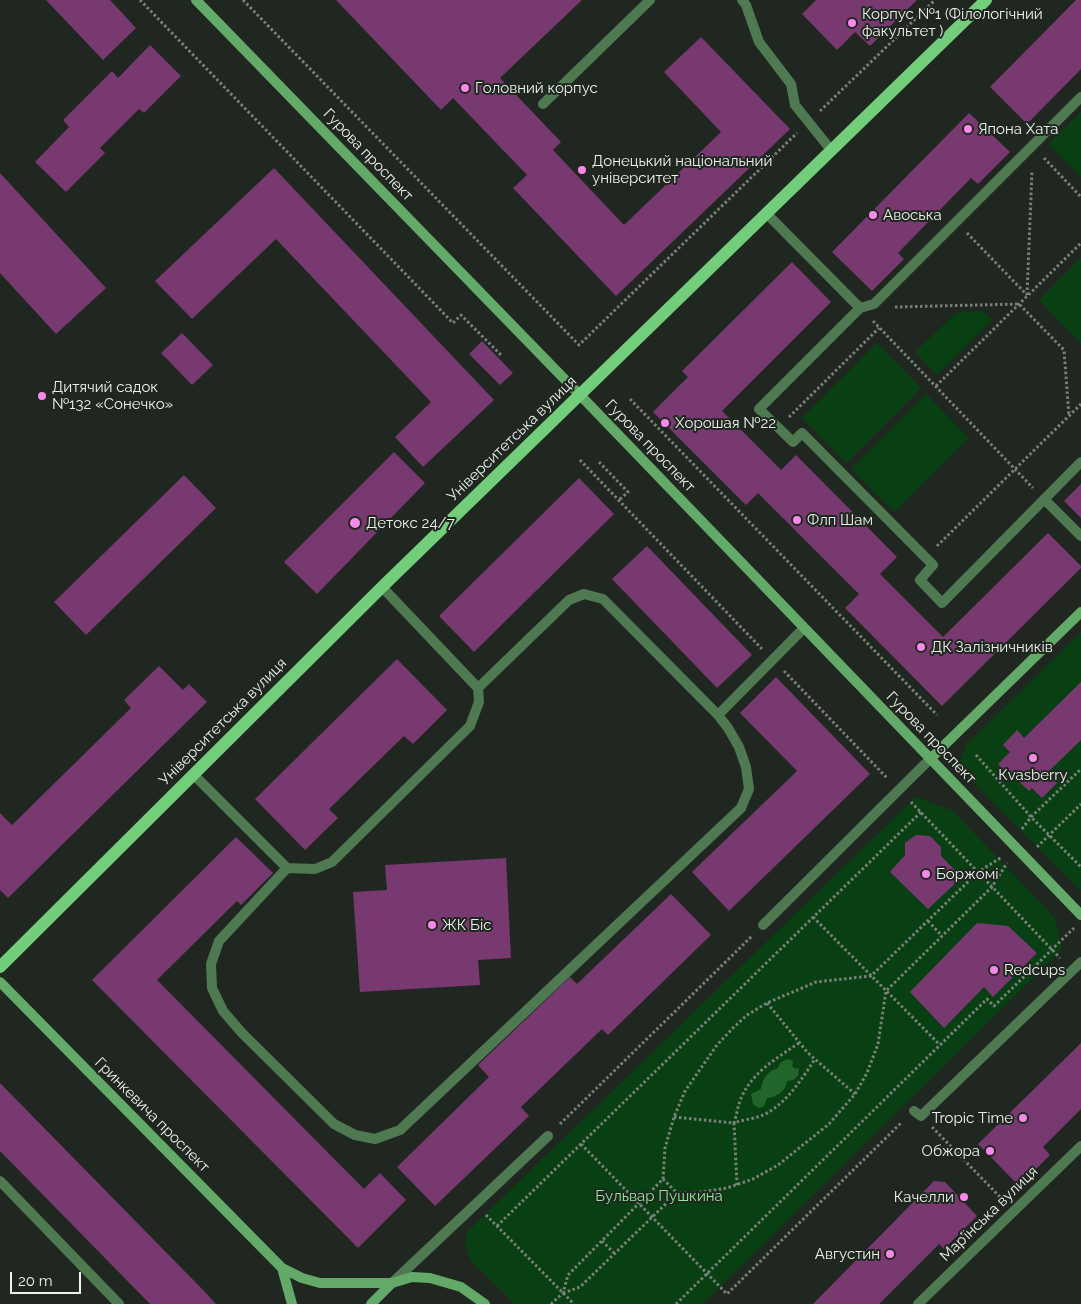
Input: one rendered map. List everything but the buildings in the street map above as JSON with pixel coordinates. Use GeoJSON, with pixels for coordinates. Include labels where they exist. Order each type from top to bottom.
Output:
{"type":"FeatureCollection","features":[{"type":"Feature","properties":{"kind":"main road","name":"Університетська вулиця"},"geometry":{"type":"LineString","coordinates":[[0,967],[382,587],[986,0]]}},
{"type":"Feature","properties":{"kind":"street","name":"Гурова проспект"},"geometry":{"type":"LineString","coordinates":[[196,0],[1081,915]]}},
{"type":"Feature","properties":{"kind":"street"},"geometry":{"type":"LineString","coordinates":[[543,104],[650,0]]}},
{"type":"Feature","properties":{"kind":"street"},"geometry":{"type":"LineString","coordinates":[[746,2],[759,42],[791,84],[796,105],[831,150]]}},
{"type":"Feature","properties":{"kind":"street"},"geometry":{"type":"LineString","coordinates":[[1081,98],[874,304],[860,308],[759,409],[793,442],[802,433],[926,557],[933,565],[920,580],[942,603],[1081,462]]}},
{"type":"Feature","properties":{"kind":"street"},"geometry":{"type":"LineString","coordinates":[[766,212],[860,308]]}},
{"type":"Feature","properties":{"kind":"street"},"geometry":{"type":"LineString","coordinates":[[1044,499],[1081,536]]}},
{"type":"Feature","properties":{"kind":"street"},"geometry":{"type":"LineString","coordinates":[[194,775],[287,868],[315,869],[332,862],[470,726],[479,702],[478,688],[382,587]]}},
{"type":"Feature","properties":{"kind":"street"},"geometry":{"type":"LineString","coordinates":[[287,868],[219,941],[211,964],[212,988],[223,1011],[242,1033],[334,1124],[355,1135],[375,1139],[400,1130],[741,808],[749,789],[746,767],[739,747],[728,728],[718,715],[604,599],[584,594],[569,600],[478,688]]}},
{"type":"Feature","properties":{"kind":"street"},"geometry":{"type":"LineString","coordinates":[[763,925],[1081,612]]}},
{"type":"Feature","properties":{"kind":"street"},"geometry":{"type":"LineString","coordinates":[[718,715],[804,628]]}},
{"type":"Feature","properties":{"kind":"street"},"geometry":{"type":"LineString","coordinates":[[918,1114],[1081,962]]}},
{"type":"Feature","properties":{"kind":"street","name":"Гринкевича проспект"},"geometry":{"type":"LineString","coordinates":[[0,982],[282,1268],[302,1278],[320,1282],[392,1283],[412,1277],[430,1278],[461,1286],[485,1304]]}},
{"type":"Feature","properties":{"kind":"street"},"geometry":{"type":"LineString","coordinates":[[371,1304],[548,1136]]}},
{"type":"Feature","properties":{"kind":"street","name":"Мар’їнська вулиця"},"geometry":{"type":"LineString","coordinates":[[918,1304],[1081,1146]]}},
{"type":"Feature","properties":{"kind":"street"},"geometry":{"type":"LineString","coordinates":[[0,1181],[119,1304]]}},
{"type":"Feature","properties":{"kind":"street","name":"Гринкевича проспект"},"geometry":{"type":"LineString","coordinates":[[282,1268],[292,1304]]}},
{"type":"Feature","properties":{"kind":"path"},"geometry":{"type":"LineString","coordinates":[[140,0],[453,323],[461,315],[500,355]]}},
{"type":"Feature","properties":{"kind":"path"},"geometry":{"type":"LineString","coordinates":[[243,0],[579,345],[935,0]]}},
{"type":"Feature","properties":{"kind":"path"},"geometry":{"type":"LineString","coordinates":[[1032,146],[1081,197]]}},
{"type":"Feature","properties":{"kind":"path"},"geometry":{"type":"LineString","coordinates":[[1028,296],[1032,146]]}},
{"type":"Feature","properties":{"kind":"path"},"geometry":{"type":"LineString","coordinates":[[956,222],[1028,296]]}},
{"type":"Feature","properties":{"kind":"path"},"geometry":{"type":"LineString","coordinates":[[936,386],[1081,243]]}},
{"type":"Feature","properties":{"kind":"path"},"geometry":{"type":"LineString","coordinates":[[860,308],[1019,304],[1064,350],[1069,416]]}},
{"type":"Feature","properties":{"kind":"path"},"geometry":{"type":"LineString","coordinates":[[860,308],[1044,499]]}},
{"type":"Feature","properties":{"kind":"path"},"geometry":{"type":"LineString","coordinates":[[778,428],[879,328]]}},
{"type":"Feature","properties":{"kind":"path"},"geometry":{"type":"LineString","coordinates":[[630,399],[937,715]]}},
{"type":"Feature","properties":{"kind":"path"},"geometry":{"type":"LineString","coordinates":[[926,557],[1081,404]]}},
{"type":"Feature","properties":{"kind":"path"},"geometry":{"type":"LineString","coordinates":[[598,462],[628,492],[619,500]]}},
{"type":"Feature","properties":{"kind":"path"},"geometry":{"type":"LineString","coordinates":[[976,755],[1031,817],[1081,867]]}},
{"type":"Feature","properties":{"kind":"path"},"geometry":{"type":"LineString","coordinates":[[562,1293],[580,1287],[676,1193],[727,1188],[753,1179],[778,1165],[830,1124],[855,1094],[867,1073],[878,1044],[886,991],[992,887],[1016,848],[1022,826],[1081,769]]}},
{"type":"Feature","properties":{"kind":"path"},"geometry":{"type":"LineString","coordinates":[[551,1304],[562,1293],[568,1275],[663,1179],[665,1148],[674,1117],[685,1091],[717,1045],[747,1015],[767,1003],[816,982],[872,976],[978,872],[1016,848],[1036,848],[1081,804]]}},
{"type":"Feature","properties":{"kind":"path"},"geometry":{"type":"LineString","coordinates":[[497,1226],[921,812]]}},
{"type":"Feature","properties":{"kind":"path"},"geometry":{"type":"LineString","coordinates":[[978,872],[1072,971]]}},
{"type":"Feature","properties":{"kind":"path"},"geometry":{"type":"LineString","coordinates":[[813,917],[940,1046]]}},
{"type":"Feature","properties":{"kind":"path"},"geometry":{"type":"LineString","coordinates":[[928,921],[942,936]]}},
{"type":"Feature","properties":{"kind":"path"},"geometry":{"type":"LineString","coordinates":[[548,1136],[763,925]]}},
{"type":"Feature","properties":{"kind":"path"},"geometry":{"type":"LineString","coordinates":[[676,1304],[987,999],[994,1006],[1075,926]]}},
{"type":"Feature","properties":{"kind":"path"},"geometry":{"type":"LineString","coordinates":[[767,1003],[814,1059],[855,1094]]}},
{"type":"Feature","properties":{"kind":"path"},"geometry":{"type":"LineString","coordinates":[[737,1184],[734,1123],[741,1098],[749,1084],[762,1069],[799,1043]]}},
{"type":"Feature","properties":{"kind":"path"},"geometry":{"type":"LineString","coordinates":[[674,1117],[734,1123],[760,1116],[776,1107],[789,1094],[814,1059]]}},
{"type":"Feature","properties":{"kind":"path"},"geometry":{"type":"LineString","coordinates":[[581,1144],[727,1294],[918,1114],[1014,1211]]}},
{"type":"Feature","properties":{"kind":"path"},"geometry":{"type":"LineString","coordinates":[[663,1179],[676,1193]]}},
{"type":"Feature","properties":{"kind":"path"},"geometry":{"type":"LineString","coordinates":[[475,1204],[574,1304]]}},
{"type":"Feature","properties":{"kind":"path"},"geometry":{"type":"LineString","coordinates":[[602,1241],[614,1253]]}},
{"type":"Feature","properties":{"kind":"green space"},"geometry":{"type":"Polygon","coordinates":[[[1081,112],[1081,177],[1048,144],[1081,112]]]}},
{"type":"Feature","properties":{"kind":"green space"},"geometry":{"type":"Polygon","coordinates":[[[1081,258],[1081,344],[1039,300],[1081,258]]]}},
{"type":"Feature","properties":{"kind":"green space"},"geometry":{"type":"Polygon","coordinates":[[[982,311],[992,320],[937,375],[915,352],[956,313],[982,311]]]}},
{"type":"Feature","properties":{"kind":"green space"},"geometry":{"type":"Polygon","coordinates":[[[877,343],[921,388],[846,463],[802,418],[877,343]]]}},
{"type":"Feature","properties":{"kind":"green space"},"geometry":{"type":"Polygon","coordinates":[[[926,394],[969,438],[894,512],[851,469],[926,394]]]}},
{"type":"Feature","properties":{"kind":"green space"},"geometry":{"type":"Polygon","coordinates":[[[1081,632],[1081,891],[965,774],[960,761],[966,745],[1081,632]]]}},
{"type":"Feature","properties":{"kind":"green space","name":"Бульвар Пушкина"},"geometry":{"type":"Polygon","coordinates":[[[916,797],[952,810],[1055,918],[1062,949],[703,1304],[515,1304],[471,1261],[465,1244],[467,1232],[916,797]]]}},
{"type":"Feature","properties":{"kind":"shaded area"},"geometry":{"type":"Polygon","coordinates":[[[788,1059],[793,1061],[792,1066],[795,1069],[799,1068],[798,1076],[793,1080],[787,1081],[780,1093],[767,1098],[764,1106],[759,1108],[753,1104],[751,1094],[761,1089],[766,1076],[788,1059]]]}},
{"type":"Feature","properties":{"kind":"place","name":"Корпус №1 (Філологічний факультет )"},"geometry":{"type":"Point","coordinates":[852,23]}},
{"type":"Feature","properties":{"kind":"place","name":"Головний корпус"},"geometry":{"type":"Point","coordinates":[465,88]}},
{"type":"Feature","properties":{"kind":"place","name":"Япона Хата"},"geometry":{"type":"Point","coordinates":[968,129]}},
{"type":"Feature","properties":{"kind":"place","name":"Донецький національний університет"},"geometry":{"type":"Point","coordinates":[582,170]}},
{"type":"Feature","properties":{"kind":"place","name":"Авоська"},"geometry":{"type":"Point","coordinates":[873,215]}},
{"type":"Feature","properties":{"kind":"place","name":"Дитячий садок №132 «Сонечко»"},"geometry":{"type":"Point","coordinates":[42,396]}},
{"type":"Feature","properties":{"kind":"place","name":"Хорошая №22"},"geometry":{"type":"Point","coordinates":[665,423]}},
{"type":"Feature","properties":{"kind":"place","name":"Флп Шам"},"geometry":{"type":"Point","coordinates":[797,520]}},
{"type":"Feature","properties":{"kind":"place","name":"Детокс 24/7"},"geometry":{"type":"Point","coordinates":[355,523]}},
{"type":"Feature","properties":{"kind":"place","name":"ДК Залізничників"},"geometry":{"type":"Point","coordinates":[921,647]}},
{"type":"Feature","properties":{"kind":"place","name":"Кvasberry"},"geometry":{"type":"Point","coordinates":[1033,758]}},
{"type":"Feature","properties":{"kind":"place","name":"Боржомi"},"geometry":{"type":"Point","coordinates":[926,874]}},
{"type":"Feature","properties":{"kind":"place","name":"ЖК Біс"},"geometry":{"type":"Point","coordinates":[432,925]}},
{"type":"Feature","properties":{"kind":"place","name":"Redcups"},"geometry":{"type":"Point","coordinates":[994,970]}},
{"type":"Feature","properties":{"kind":"place","name":"Tropic Time"},"geometry":{"type":"Point","coordinates":[1023,1118]}},
{"type":"Feature","properties":{"kind":"place","name":"Обжора"},"geometry":{"type":"Point","coordinates":[990,1151]}},
{"type":"Feature","properties":{"kind":"place","name":"Качелли"},"geometry":{"type":"Point","coordinates":[964,1197]}},
{"type":"Feature","properties":{"kind":"place","name":"Августин"},"geometry":{"type":"Point","coordinates":[890,1254]}}]}
